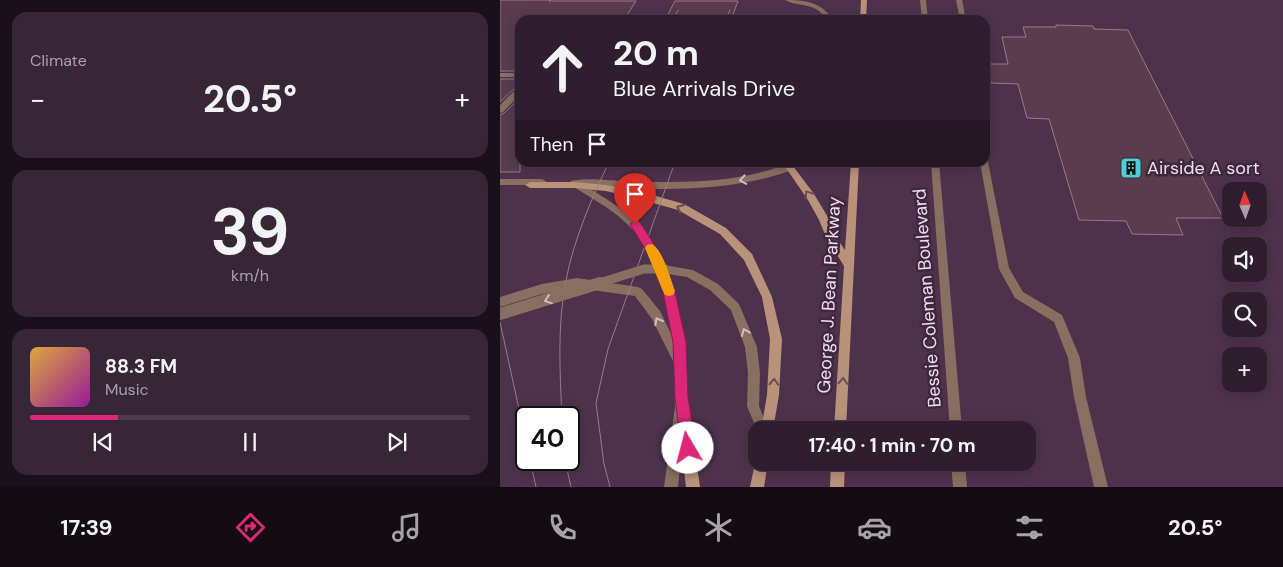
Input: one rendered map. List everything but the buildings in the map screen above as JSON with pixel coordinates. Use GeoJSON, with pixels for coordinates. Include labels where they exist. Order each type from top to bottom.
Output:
{"type":"FeatureCollection","features":[{"type":"Feature","properties":{"kind":"street"},"geometry":{"type":"LineString","coordinates":[[788,0],[823,6],[828,15]]}},
{"type":"Feature","properties":{"kind":"street"},"geometry":{"type":"LineString","coordinates":[[863,15],[864,0]]}},
{"type":"Feature","properties":{"kind":"street"},"geometry":{"type":"LineString","coordinates":[[923,0],[924,15]]}},
{"type":"Feature","properties":{"kind":"street"},"geometry":{"type":"LineString","coordinates":[[959,0],[962,15]]}},
{"type":"Feature","properties":{"kind":"street"},"geometry":{"type":"LineString","coordinates":[[500,75],[515,75]]}},
{"type":"Feature","properties":{"kind":"street"},"geometry":{"type":"LineString","coordinates":[[500,110],[515,95]]}},
{"type":"Feature","properties":{"kind":"street","name":"George J. Bean Parkway"},"geometry":{"type":"LineString","coordinates":[[841,421],[855,167]]}},
{"type":"Feature","properties":{"kind":"street","name":"Bessie Coleman Boulevard"},"geometry":{"type":"LineString","coordinates":[[935,167],[955,421]]}},
{"type":"Feature","properties":{"kind":"street"},"geometry":{"type":"LineString","coordinates":[[985,167],[1004,269],[1019,295],[1058,319],[1074,358],[1080,397],[1101,487]]}},
{"type":"Feature","properties":{"kind":"street"},"geometry":{"type":"LineString","coordinates":[[500,184],[519,182],[707,184],[756,178],[790,168],[820,212],[829,234],[850,266]]}},
{"type":"Feature","properties":{"kind":"street"},"geometry":{"type":"LineString","coordinates":[[574,183],[623,214],[635,224],[655,255],[669,292],[679,342],[682,397],[693,487]]}},
{"type":"Feature","properties":{"kind":"street"},"geometry":{"type":"LineString","coordinates":[[500,184],[575,185],[606,188],[635,194],[682,207],[723,232],[748,256],[767,297],[776,339],[773,395],[769,421]]}},
{"type":"Feature","properties":{"kind":"street"},"geometry":{"type":"LineString","coordinates":[[500,314],[644,269],[665,269],[689,273],[714,287],[735,307],[751,347],[754,373],[753,406],[759,421]]}},
{"type":"Feature","properties":{"kind":"street"},"geometry":{"type":"LineString","coordinates":[[500,302],[542,289],[578,283],[638,292],[656,315],[680,365]]}},
{"type":"Feature","properties":{"kind":"street"},"geometry":{"type":"LineString","coordinates":[[670,487],[682,397]]}},
{"type":"Feature","properties":{"kind":"street"},"geometry":{"type":"LineString","coordinates":[[757,487],[760,471]]}},
{"type":"Feature","properties":{"kind":"street"},"geometry":{"type":"LineString","coordinates":[[836,487],[837,471]]}},
{"type":"Feature","properties":{"kind":"street"},"geometry":{"type":"LineString","coordinates":[[959,471],[960,487]]}},
{"type":"Feature","properties":{"kind":"shaded area"},"geometry":{"type":"Polygon","coordinates":[[[500,0],[1283,0],[1283,487],[500,487],[500,0]]]}},
{"type":"Feature","properties":{"kind":"tram line"},"geometry":{"type":"LineString","coordinates":[[676,15],[678,10]]}},
{"type":"Feature","properties":{"kind":"tram line"},"geometry":{"type":"LineString","coordinates":[[728,15],[730,10]]}},
{"type":"Feature","properties":{"kind":"tram line"},"geometry":{"type":"LineString","coordinates":[[562,406],[560,332],[566,280],[584,220],[607,167]]}},
{"type":"Feature","properties":{"kind":"tram line"},"geometry":{"type":"LineString","coordinates":[[610,487],[604,464],[596,403],[608,349],[673,167]]}},
{"type":"Feature","properties":{"kind":"tram line"},"geometry":{"type":"LineString","coordinates":[[500,322],[518,406]]}},
{"type":"Feature","properties":{"kind":"tram line"},"geometry":{"type":"LineString","coordinates":[[532,471],[536,487]]}},
{"type":"Feature","properties":{"kind":"tram line"},"geometry":{"type":"LineString","coordinates":[[567,471],[571,487]]}},
{"type":"Feature","properties":{"kind":"slow traffic"},"geometry":{"type":"LineString","coordinates":[[651,248],[669,291]]}},
{"type":"Feature","properties":{"kind":"place","name":"Airside A sort"},"geometry":{"type":"Point","coordinates":[1131,168]}},
{"type":"Feature","properties":{"kind":"route"},"geometry":{"type":"LineString","coordinates":[[635,224],[655,255],[669,292],[679,342],[682,397],[688,448]]}}]}
